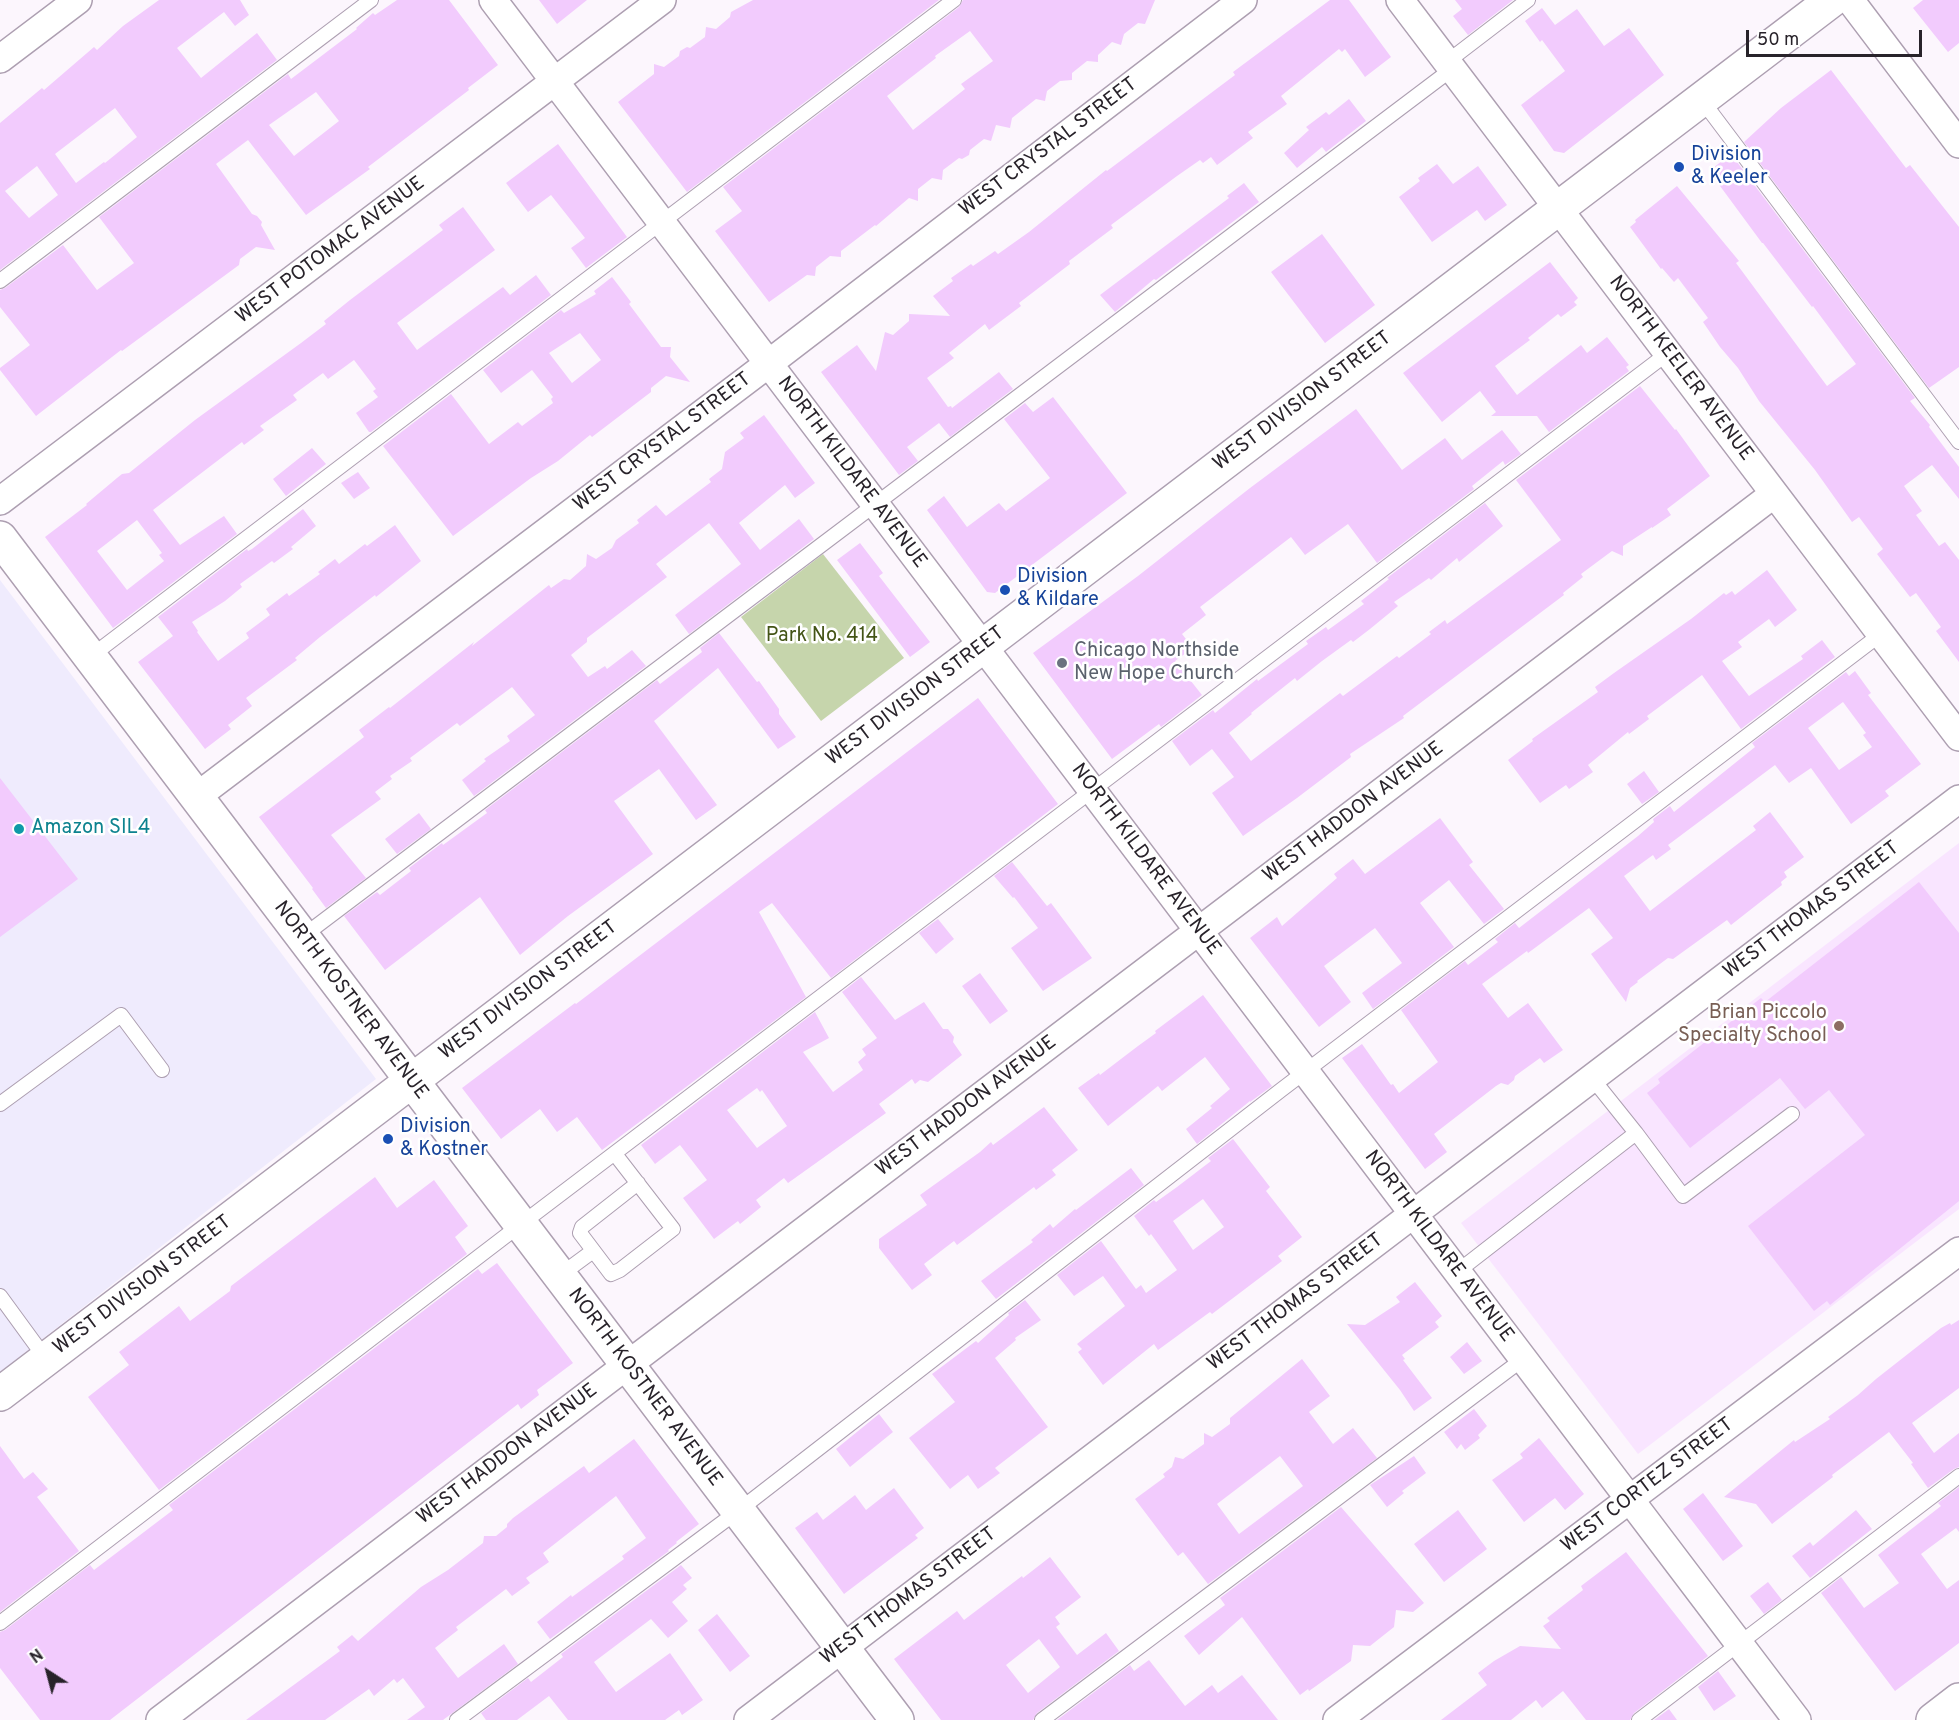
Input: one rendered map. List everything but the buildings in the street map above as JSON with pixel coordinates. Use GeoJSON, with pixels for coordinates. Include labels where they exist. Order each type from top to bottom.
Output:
{"type":"FeatureCollection","features":[{"type":"Feature","properties":{"kind":"main road","name":"WEST DIVISION STREET"},"geometry":{"type":"LineString","coordinates":[[0,1394],[1832,0]]}},
{"type":"Feature","properties":{"kind":"main road","name":"NORTH KOSTNER AVENUE"},"geometry":{"type":"LineString","coordinates":[[0,538],[897,1720]]}},
{"type":"Feature","properties":{"kind":"main road"},"geometry":{"type":"LineString","coordinates":[[1933,1720],[1959,1700]]}},
{"type":"Feature","properties":{"kind":"street"},"geometry":{"type":"LineString","coordinates":[[0,59],[78,0]]}},
{"type":"Feature","properties":{"kind":"street","name":"NORTH KILDARE AVENUE"},"geometry":{"type":"LineString","coordinates":[[493,0],[1797,1720]]}},
{"type":"Feature","properties":{"kind":"street","name":"WEST POTOMAC AVENUE"},"geometry":{"type":"LineString","coordinates":[[0,501],[662,0]]}},
{"type":"Feature","properties":{"kind":"street","name":"WEST CRYSTAL STREET"},"geometry":{"type":"LineString","coordinates":[[196,797],[768,364],[1243,0]]}},
{"type":"Feature","properties":{"kind":"street","name":"NORTH KEELER AVENUE"},"geometry":{"type":"LineString","coordinates":[[1400,0],[1959,737]]}},
{"type":"Feature","properties":{"kind":"street"},"geometry":{"type":"LineString","coordinates":[[1850,0],[1959,144]]}},
{"type":"Feature","properties":{"kind":"street","name":"WEST HADDON AVENUE"},"geometry":{"type":"LineString","coordinates":[[160,1720],[1774,494]]}},
{"type":"Feature","properties":{"kind":"street","name":"WEST THOMAS STREET"},"geometry":{"type":"LineString","coordinates":[[748,1720],[1959,799]]}},
{"type":"Feature","properties":{"kind":"street","name":"WEST CORTEZ STREET"},"geometry":{"type":"LineString","coordinates":[[1337,1720],[1959,1251]]}},
{"type":"Feature","properties":{"kind":"lane"},"geometry":{"type":"LineString","coordinates":[[0,281],[372,0]]}},
{"type":"Feature","properties":{"kind":"lane"},"geometry":{"type":"LineString","coordinates":[[90,657],[954,0]]}},
{"type":"Feature","properties":{"kind":"lane"},"geometry":{"type":"LineString","coordinates":[[302,937],[1450,65],[1528,0]]}},
{"type":"Feature","properties":{"kind":"lane"},"geometry":{"type":"LineString","coordinates":[[1701,99],[1959,442]]}},
{"type":"Feature","properties":{"kind":"lane"},"geometry":{"type":"LineString","coordinates":[[0,1623],[1091,790],[1668,353]]}},
{"type":"Feature","properties":{"kind":"lane"},"geometry":{"type":"LineString","coordinates":[[458,1720],[738,1511],[1305,1072],[1881,634]]}},
{"type":"Feature","properties":{"kind":"lane"},"geometry":{"type":"LineString","coordinates":[[0,1104],[121,1015],[162,1070]]}},
{"type":"Feature","properties":{"kind":"lane"},"geometry":{"type":"LineString","coordinates":[[1592,1077],[1683,1196],[1792,1114]]}},
{"type":"Feature","properties":{"kind":"lane"},"geometry":{"type":"LineString","coordinates":[[1457,1272],[1636,1133]]}},
{"type":"Feature","properties":{"kind":"lane"},"geometry":{"type":"LineString","coordinates":[[615,1154],[638,1183],[673,1229],[620,1270],[611,1274],[580,1233],[582,1227],[638,1183]]}},
{"type":"Feature","properties":{"kind":"lane"},"geometry":{"type":"LineString","coordinates":[[559,1276],[593,1251]]}},
{"type":"Feature","properties":{"kind":"lane"},"geometry":{"type":"LineString","coordinates":[[0,1296],[46,1359]]}},
{"type":"Feature","properties":{"kind":"lane"},"geometry":{"type":"LineString","coordinates":[[1042,1720],[1523,1359]]}},
{"type":"Feature","properties":{"kind":"lane"},"geometry":{"type":"LineString","coordinates":[[1639,1720],[1959,1476]]}},
{"type":"Feature","properties":{"kind":"shaded area"},"geometry":{"type":"Polygon","coordinates":[[[0,580],[376,1079],[0,1372],[0,580]]]}},
{"type":"Feature","properties":{"kind":"shaded area","name":"Brian Piccolo Specialty School"},"geometry":{"type":"Polygon","coordinates":[[[1959,843],[1959,1209],[1638,1454],[1461,1223],[1959,843]]]}},
{"type":"Feature","properties":{"kind":"green space","name":"Park No. 414"},"geometry":{"type":"Polygon","coordinates":[[[823,554],[904,658],[821,721],[741,617],[823,554]]]}},
{"type":"Feature","properties":{"kind":"place","name":"Division & Keeler"},"geometry":{"type":"Point","coordinates":[1679,167]}},
{"type":"Feature","properties":{"kind":"place","name":"Division & Kildare"},"geometry":{"type":"Point","coordinates":[1005,590]}},
{"type":"Feature","properties":{"kind":"place","name":"Chicago Northside New Hope Church"},"geometry":{"type":"Point","coordinates":[1062,663]}},
{"type":"Feature","properties":{"kind":"place","name":"Amazon SIL4"},"geometry":{"type":"Point","coordinates":[19,829]}},
{"type":"Feature","properties":{"kind":"place","name":"Brian Piccolo Specialty School"},"geometry":{"type":"Point","coordinates":[1839,1026]}},
{"type":"Feature","properties":{"kind":"place","name":"Division & Kostner"},"geometry":{"type":"Point","coordinates":[388,1139]}}]}
